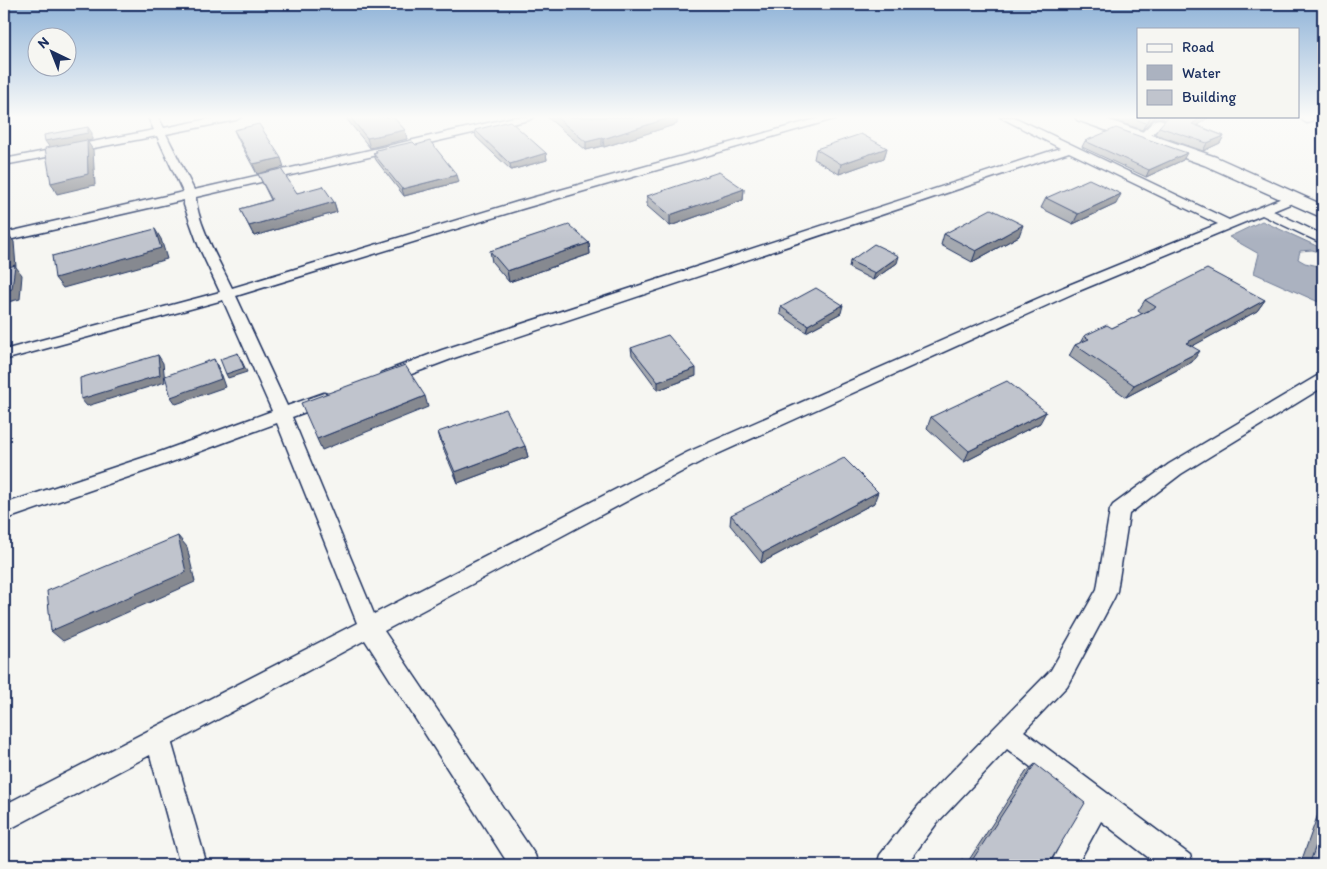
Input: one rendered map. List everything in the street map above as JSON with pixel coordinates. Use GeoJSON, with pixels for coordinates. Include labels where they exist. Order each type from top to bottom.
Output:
{"type":"FeatureCollection","features":[{"type":"Feature","properties":{"kind":"main road"},"geometry":{"type":"LineString","coordinates":[[1200,158],[1323,212]]}},
{"type":"Feature","properties":{"kind":"street"},"geometry":{"type":"LineString","coordinates":[[4,162],[28,158]]}},
{"type":"Feature","properties":{"kind":"street"},"geometry":{"type":"LineString","coordinates":[[171,158],[190,194],[190,205],[206,247],[282,413],[369,627],[525,865]]}},
{"type":"Feature","properties":{"kind":"street"},"geometry":{"type":"LineString","coordinates":[[4,237],[350,158]]}},
{"type":"Feature","properties":{"kind":"street"},"geometry":{"type":"LineString","coordinates":[[4,355],[228,294],[522,204],[690,158]]}},
{"type":"Feature","properties":{"kind":"street"},"geometry":{"type":"LineString","coordinates":[[378,380],[448,354],[1042,158]]}},
{"type":"Feature","properties":{"kind":"street"},"geometry":{"type":"LineString","coordinates":[[1091,158],[1230,225]]}},
{"type":"Feature","properties":{"kind":"street"},"geometry":{"type":"LineString","coordinates":[[4,819],[694,457],[1068,290],[1293,198]]}},
{"type":"Feature","properties":{"kind":"street"},"geometry":{"type":"LineString","coordinates":[[1262,211],[1323,240]]}},
{"type":"Feature","properties":{"kind":"street"},"geometry":{"type":"LineString","coordinates":[[890,865],[928,814],[1059,678],[1107,591],[1120,510],[1175,469],[1323,380]]}},
{"type":"Feature","properties":{"kind":"street"},"geometry":{"type":"LineString","coordinates":[[4,512],[163,458],[334,395]]}},
{"type":"Feature","properties":{"kind":"street"},"geometry":{"type":"LineString","coordinates":[[1006,733],[1180,865]]}},
{"type":"Feature","properties":{"kind":"street"},"geometry":{"type":"LineString","coordinates":[[158,738],[193,865]]}},
{"type":"Feature","properties":{"kind":"street"},"geometry":{"type":"LineString","coordinates":[[1063,865],[1097,802]]}},
{"type":"Feature","properties":{"kind":"water"},"geometry":{"type":"Polygon","coordinates":[[[1262,221],[1323,249],[1323,253],[1312,250],[1300,251],[1298,259],[1305,263],[1323,267],[1323,304],[1254,273],[1259,254],[1229,237],[1262,221]]]}},
{"type":"Feature","properties":{"kind":"building"},"geometry":{"type":"Polygon","coordinates":[[[47,158],[88,158],[88,174],[51,183],[47,158]]]}},
{"type":"Feature","properties":{"kind":"building"},"geometry":{"type":"Polygon","coordinates":[[[249,158],[281,158],[253,164],[249,158]]]}},
{"type":"Feature","properties":{"kind":"building"},"geometry":{"type":"Polygon","coordinates":[[[377,158],[443,158],[457,175],[402,189],[377,158]]]}},
{"type":"Feature","properties":{"kind":"building"},"geometry":{"type":"Polygon","coordinates":[[[503,158],[531,158],[510,164],[503,158]]]}},
{"type":"Feature","properties":{"kind":"building"},"geometry":{"type":"Polygon","coordinates":[[[830,158],[860,158],[841,164],[830,158]]]}},
{"type":"Feature","properties":{"kind":"building"},"geometry":{"type":"Polygon","coordinates":[[[1122,158],[1177,158],[1149,170],[1122,158]]]}},
{"type":"Feature","properties":{"kind":"building"},"geometry":{"type":"Polygon","coordinates":[[[281,169],[297,193],[323,186],[334,202],[249,226],[240,209],[272,200],[258,174],[281,169]]]}},
{"type":"Feature","properties":{"kind":"building"},"geometry":{"type":"Polygon","coordinates":[[[719,172],[744,189],[670,215],[647,196],[719,172]]]}},
{"type":"Feature","properties":{"kind":"building"},"geometry":{"type":"Polygon","coordinates":[[[1089,179],[1121,194],[1078,214],[1046,198],[1089,179]]]}},
{"type":"Feature","properties":{"kind":"building"},"geometry":{"type":"Polygon","coordinates":[[[991,209],[1023,225],[976,251],[944,234],[991,209]]]}},
{"type":"Feature","properties":{"kind":"building"},"geometry":{"type":"Polygon","coordinates":[[[569,225],[589,243],[507,271],[490,251],[569,225]]]}},
{"type":"Feature","properties":{"kind":"building"},"geometry":{"type":"Polygon","coordinates":[[[155,229],[161,248],[55,278],[52,256],[155,229]]]}},
{"type":"Feature","properties":{"kind":"building"},"geometry":{"type":"Polygon","coordinates":[[[7,232],[9,267],[15,265],[12,289],[4,291],[4,233],[7,232]]]}},
{"type":"Feature","properties":{"kind":"building"},"geometry":{"type":"Polygon","coordinates":[[[874,244],[899,256],[875,273],[850,261],[874,244]]]}},
{"type":"Feature","properties":{"kind":"building"},"geometry":{"type":"Polygon","coordinates":[[[1207,269],[1265,300],[1186,343],[1200,351],[1134,385],[1075,345],[1089,339],[1084,336],[1107,325],[1112,328],[1156,307],[1145,300],[1207,269]]]}},
{"type":"Feature","properties":{"kind":"building"},"geometry":{"type":"Polygon","coordinates":[[[816,288],[843,305],[808,325],[781,307],[816,288]]]}},
{"type":"Feature","properties":{"kind":"building"},"geometry":{"type":"Polygon","coordinates":[[[668,335],[696,368],[658,382],[631,348],[668,335]]]}},
{"type":"Feature","properties":{"kind":"building"},"geometry":{"type":"Polygon","coordinates":[[[238,353],[244,368],[226,374],[220,359],[238,353]]]}},
{"type":"Feature","properties":{"kind":"building"},"geometry":{"type":"Polygon","coordinates":[[[158,355],[160,375],[81,399],[80,378],[158,355]]]}},
{"type":"Feature","properties":{"kind":"building"},"geometry":{"type":"Polygon","coordinates":[[[214,359],[221,379],[171,397],[165,376],[214,359]]]}},
{"type":"Feature","properties":{"kind":"building"},"geometry":{"type":"Polygon","coordinates":[[[405,365],[425,396],[317,439],[301,403],[405,365]]]}},
{"type":"Feature","properties":{"kind":"building"},"geometry":{"type":"Polygon","coordinates":[[[1007,381],[1046,412],[969,451],[931,417],[1007,381]]]}},
{"type":"Feature","properties":{"kind":"building"},"geometry":{"type":"Polygon","coordinates":[[[506,409],[525,446],[455,472],[438,432],[506,409]]]}},
{"type":"Feature","properties":{"kind":"building"},"geometry":{"type":"Polygon","coordinates":[[[844,458],[878,492],[763,553],[731,515],[844,458]]]}},
{"type":"Feature","properties":{"kind":"building"},"geometry":{"type":"Polygon","coordinates":[[[178,536],[186,572],[51,631],[47,591],[178,536]]]}},
{"type":"Feature","properties":{"kind":"building"},"geometry":{"type":"Polygon","coordinates":[[[1035,764],[1085,803],[1048,865],[969,865],[1035,764]]]}},
{"type":"Feature","properties":{"kind":"building"},"geometry":{"type":"Polygon","coordinates":[[[1323,826],[1323,865],[1309,865],[1323,826]]]}},
{"type":"Feature","properties":{"kind":"building"},"geometry":{"type":"Polygon","coordinates":[[[962,859],[969,865],[958,865],[962,859]]]}}]}
